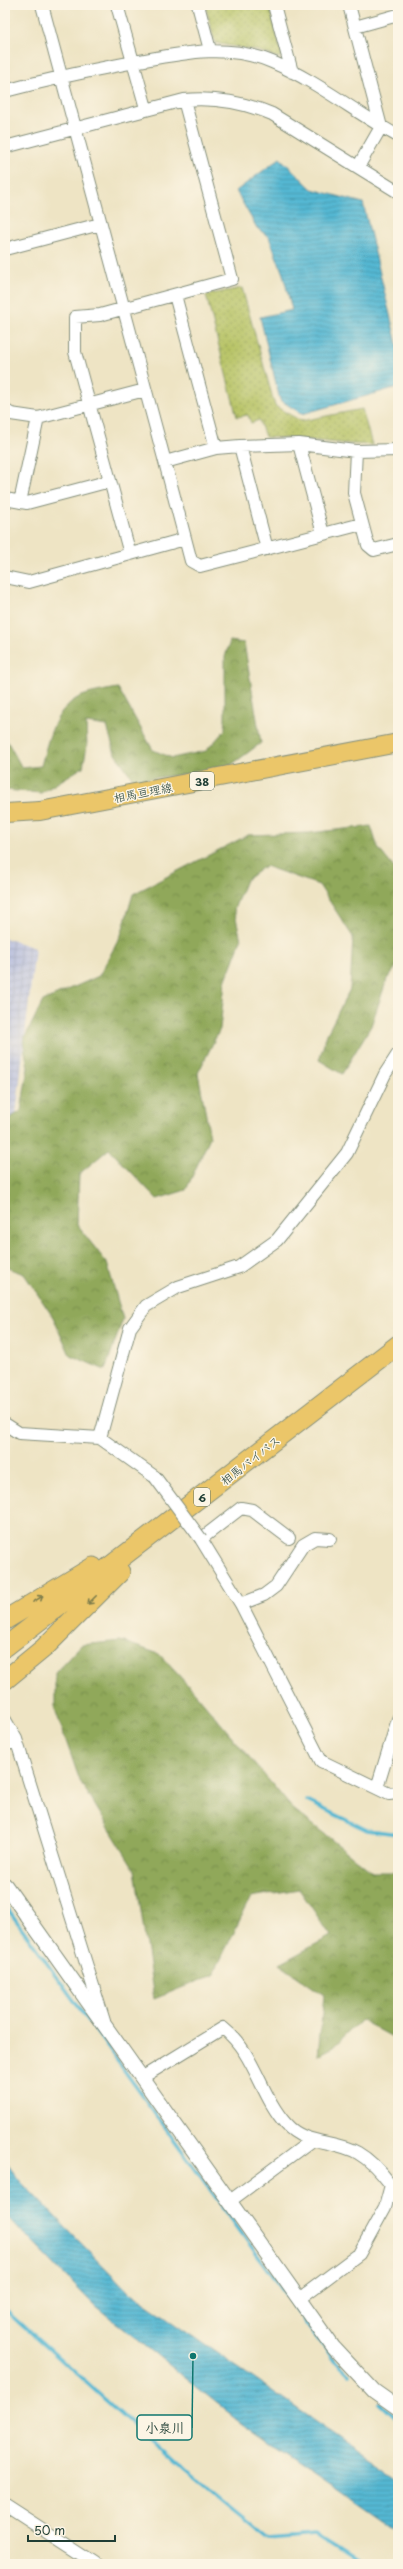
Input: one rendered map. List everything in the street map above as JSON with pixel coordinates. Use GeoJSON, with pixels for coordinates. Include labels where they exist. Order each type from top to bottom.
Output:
{"type":"FeatureCollection","features":[{"type":"Feature","properties":{"kind":"highway","name":"相馬バイパス"},"geometry":{"type":"LineString","coordinates":[[5,1647],[398,1345]]}},
{"type":"Feature","properties":{"kind":"highway"},"geometry":{"type":"LineString","coordinates":[[5,1620],[169,1522]]}},
{"type":"Feature","properties":{"kind":"highway"},"geometry":{"type":"LineString","coordinates":[[5,1680],[44,1648],[169,1522]]}},
{"type":"Feature","properties":{"kind":"main road","name":"相馬亘理線"},"geometry":{"type":"LineString","coordinates":[[5,813],[40,811],[398,743]]}},
{"type":"Feature","properties":{"kind":"street"},"geometry":{"type":"LineString","coordinates":[[42,5],[191,561],[200,566],[362,524]]}},
{"type":"Feature","properties":{"kind":"street"},"geometry":{"type":"LineString","coordinates":[[117,5],[132,63],[146,108]]}},
{"type":"Feature","properties":{"kind":"street"},"geometry":{"type":"LineString","coordinates":[[198,5],[210,50]]}},
{"type":"Feature","properties":{"kind":"street"},"geometry":{"type":"LineString","coordinates":[[274,5],[292,72]]}},
{"type":"Feature","properties":{"kind":"street"},"geometry":{"type":"LineString","coordinates":[[349,5],[381,127],[358,167]]}},
{"type":"Feature","properties":{"kind":"street"},"geometry":{"type":"LineString","coordinates":[[355,27],[398,15]]}},
{"type":"Feature","properties":{"kind":"street"},"geometry":{"type":"LineString","coordinates":[[5,91],[61,76],[189,51],[210,50],[248,54],[272,62],[292,72],[398,136]]}},
{"type":"Feature","properties":{"kind":"street"},"geometry":{"type":"LineString","coordinates":[[5,147],[146,108],[184,100],[210,98],[249,105],[272,114],[398,192]]}},
{"type":"Feature","properties":{"kind":"street"},"geometry":{"type":"LineString","coordinates":[[130,554],[75,352],[75,317],[100,315],[232,279],[184,100]]}},
{"type":"Feature","properties":{"kind":"street"},"geometry":{"type":"LineString","coordinates":[[5,249],[100,224]]}},
{"type":"Feature","properties":{"kind":"street"},"geometry":{"type":"LineString","coordinates":[[175,295],[216,448]]}},
{"type":"Feature","properties":{"kind":"street"},"geometry":{"type":"LineString","coordinates":[[5,410],[11,414],[38,418],[145,390]]}},
{"type":"Feature","properties":{"kind":"street"},"geometry":{"type":"LineString","coordinates":[[20,502],[38,418]]}},
{"type":"Feature","properties":{"kind":"street"},"geometry":{"type":"LineString","coordinates":[[165,462],[216,448],[240,446],[298,444],[356,451],[398,450]]}},
{"type":"Feature","properties":{"kind":"street"},"geometry":{"type":"LineString","coordinates":[[298,444],[322,534]]}},
{"type":"Feature","properties":{"kind":"street"},"geometry":{"type":"LineString","coordinates":[[240,446],[267,549]]}},
{"type":"Feature","properties":{"kind":"street"},"geometry":{"type":"LineString","coordinates":[[356,451],[354,493],[368,545],[374,550],[398,544]]}},
{"type":"Feature","properties":{"kind":"street"},"geometry":{"type":"LineString","coordinates":[[5,499],[27,503],[110,481]]}},
{"type":"Feature","properties":{"kind":"street"},"geometry":{"type":"LineString","coordinates":[[5,577],[29,582],[185,539]]}},
{"type":"Feature","properties":{"kind":"street"},"geometry":{"type":"LineString","coordinates":[[100,1438],[130,1328],[146,1306],[178,1287],[239,1266],[277,1240],[347,1153],[385,1074],[398,1054]]}},
{"type":"Feature","properties":{"kind":"street"},"geometry":{"type":"LineString","coordinates":[[5,1424],[19,1433],[100,1438],[155,1477],[201,1539],[241,1604],[321,1762],[389,1794],[398,1793]]}},
{"type":"Feature","properties":{"kind":"street"},"geometry":{"type":"LineString","coordinates":[[201,1539],[241,1508],[252,1510],[289,1538]]}},
{"type":"Feature","properties":{"kind":"street"},"geometry":{"type":"LineString","coordinates":[[241,1604],[264,1595],[276,1586],[303,1545],[315,1538],[330,1540]]}},
{"type":"Feature","properties":{"kind":"street"},"geometry":{"type":"LineString","coordinates":[[377,1788],[398,1719]]}},
{"type":"Feature","properties":{"kind":"street"},"geometry":{"type":"LineString","coordinates":[[5,1720],[16,1739],[105,2024]]}},
{"type":"Feature","properties":{"kind":"street"},"geometry":{"type":"LineString","coordinates":[[5,1746],[16,1739]]}},
{"type":"Feature","properties":{"kind":"street"},"geometry":{"type":"LineString","coordinates":[[5,1885],[143,2077],[333,2347],[374,2391],[398,2408]]}},
{"type":"Feature","properties":{"kind":"street"},"geometry":{"type":"LineString","coordinates":[[143,2077],[223,2028],[235,2037],[250,2059],[286,2124],[304,2138],[331,2143],[358,2153],[380,2170],[391,2185],[385,2207],[359,2254],[299,2299]]}},
{"type":"Feature","properties":{"kind":"street"},"geometry":{"type":"LineString","coordinates":[[230,2201],[312,2140]]}},
{"type":"Feature","properties":{"kind":"street"},"geometry":{"type":"LineString","coordinates":[[5,2505],[96,2564]]}},
{"type":"Feature","properties":{"kind":"shaded area"},"geometry":{"type":"Polygon","coordinates":[[[5,938],[35,948],[12,1150],[5,1147],[5,938]]]}},
{"type":"Feature","properties":{"kind":"green space"},"geometry":{"type":"Polygon","coordinates":[[[205,5],[269,5],[282,54],[279,58],[259,51],[215,43],[205,5]]]}},
{"type":"Feature","properties":{"kind":"green space"},"geometry":{"type":"Polygon","coordinates":[[[242,288],[275,406],[301,421],[362,409],[372,445],[265,437],[259,420],[251,423],[248,415],[237,417],[206,295],[242,288]]]}},
{"type":"Feature","properties":{"kind":"green space"},"geometry":{"type":"Polygon","coordinates":[[[230,641],[244,643],[261,743],[231,765],[188,774],[134,780],[115,754],[107,726],[86,723],[87,746],[83,767],[41,793],[5,790],[5,737],[22,768],[41,766],[46,746],[54,726],[65,708],[72,701],[82,696],[100,691],[118,688],[153,750],[172,758],[206,751],[225,730],[225,657],[230,641]]]}},
{"type":"Feature","properties":{"kind":"green space"},"geometry":{"type":"Polygon","coordinates":[[[371,826],[378,848],[398,873],[398,965],[387,979],[371,1026],[342,1074],[319,1060],[327,1034],[350,989],[353,937],[319,885],[265,866],[246,880],[234,909],[241,940],[225,982],[220,1029],[198,1073],[210,1137],[186,1190],[157,1199],[109,1149],[79,1174],[77,1225],[107,1263],[123,1319],[105,1370],[70,1355],[53,1317],[24,1274],[5,1267],[5,1121],[21,1111],[28,1067],[23,1041],[43,1001],[99,976],[121,935],[133,894],[248,835],[309,833],[371,826]]]}},
{"type":"Feature","properties":{"kind":"green space"},"geometry":{"type":"Polygon","coordinates":[[[121,1641],[159,1654],[197,1695],[292,1808],[372,1872],[398,1872],[398,2040],[361,2020],[332,2048],[318,2055],[324,1995],[279,1964],[331,1936],[299,1889],[251,1897],[213,1975],[154,1999],[135,1870],[80,1781],[55,1709],[55,1673],[81,1645],[121,1641]]]}},
{"type":"Feature","properties":{"kind":"water"},"geometry":{"type":"Polygon","coordinates":[[[280,158],[312,189],[363,203],[398,348],[398,387],[302,414],[280,400],[260,317],[292,310],[283,274],[269,237],[257,228],[236,191],[280,158]]]}},
{"type":"Feature","properties":{"kind":"water"},"geometry":{"type":"Polygon","coordinates":[[[5,2161],[20,2181],[131,2294],[398,2478],[398,2531],[243,2424],[94,2305],[5,2214],[5,2161]]]}},
{"type":"Feature","properties":{"kind":"waterway"},"geometry":{"type":"LineString","coordinates":[[307,1801],[367,1830],[398,1834]]}},
{"type":"Feature","properties":{"kind":"waterway"},"geometry":{"type":"LineString","coordinates":[[5,1905],[330,2356],[349,2374]]}},
{"type":"Feature","properties":{"kind":"waterway"},"geometry":{"type":"LineString","coordinates":[[5,2309],[187,2474],[268,2540],[316,2536],[360,2564]]}},
{"type":"Feature","properties":{"kind":"waterway"},"geometry":{"type":"LineString","coordinates":[[380,2403],[398,2420]]}},
{"type":"Feature","properties":{"kind":"place","name":"小泉川"},"geometry":{"type":"Point","coordinates":[193,2356]}}]}
